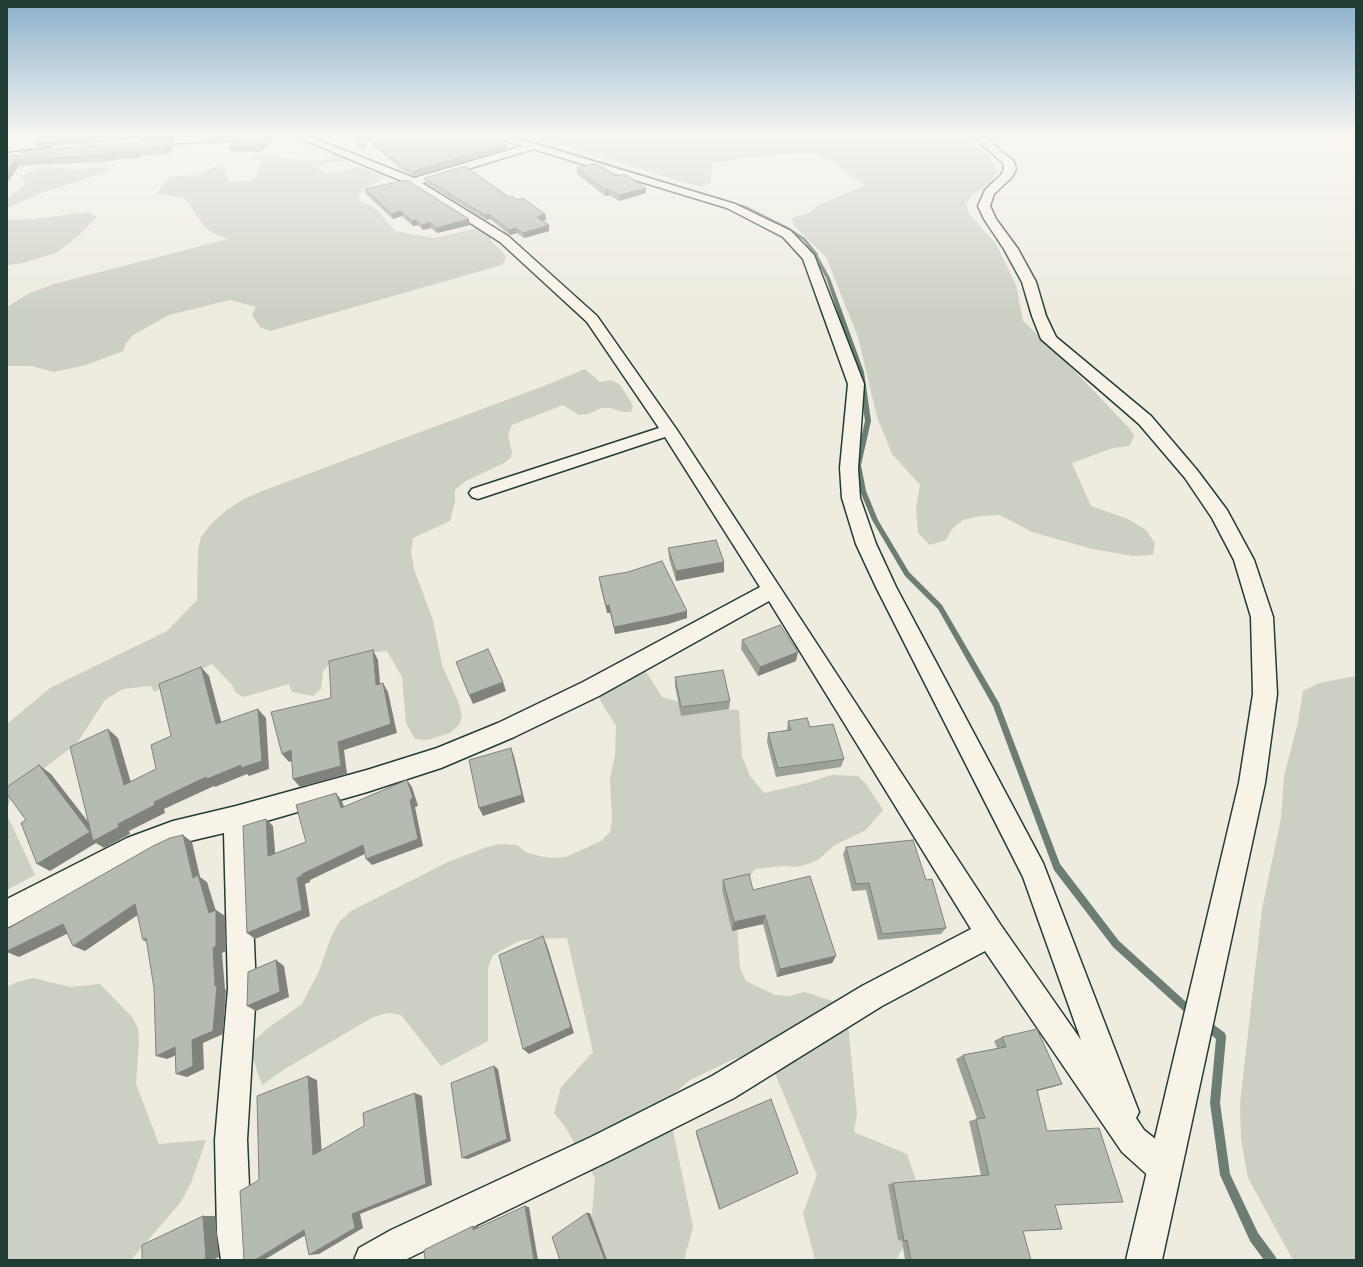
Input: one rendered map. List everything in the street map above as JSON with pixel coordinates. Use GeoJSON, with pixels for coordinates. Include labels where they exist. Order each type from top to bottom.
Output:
{"type":"FeatureCollection","features":[{"type":"Feature","properties":{"kind":"main road"},"geometry":{"type":"LineString","coordinates":[[988,195],[984,206],[990,219],[1012,249],[1029,282],[1039,316],[1047,335],[1058,348],[1145,420],[1168,445],[1186,468],[1220,515],[1244,560],[1262,618],[1265,694],[1252,783],[1144,1260]]}},
{"type":"Feature","properties":{"kind":"street"},"geometry":{"type":"LineString","coordinates":[[434,195],[504,238],[592,319],[668,430],[772,590],[990,934],[1133,1141],[1165,1168]]}},
{"type":"Feature","properties":{"kind":"street"},"geometry":{"type":"LineString","coordinates":[[695,195],[731,206],[787,234],[809,258],[856,384],[849,468],[851,498],[866,544],[886,587],[1034,872],[1133,1141]]}},
{"type":"Feature","properties":{"kind":"street"},"geometry":{"type":"LineString","coordinates":[[478,493],[668,430]]}},
{"type":"Feature","properties":{"kind":"street"},"geometry":{"type":"LineString","coordinates":[[7,914],[136,847],[173,834],[236,818],[441,757],[506,730],[591,689],[772,590]]}},
{"type":"Feature","properties":{"kind":"street"},"geometry":{"type":"LineString","coordinates":[[236,818],[242,989],[231,1140],[234,1233],[238,1260]]}},
{"type":"Feature","properties":{"kind":"street"},"geometry":{"type":"LineString","coordinates":[[371,1260],[403,1242],[602,1148],[724,1087],[872,996],[990,934]]}},
{"type":"Feature","properties":{"kind":"shaded area"},"geometry":{"type":"Polygon","coordinates":[[[11,195],[36,195],[7,208],[7,198],[11,195]]]}},
{"type":"Feature","properties":{"kind":"shaded area"},"geometry":{"type":"Polygon","coordinates":[[[165,195],[359,195],[359,200],[364,204],[369,204],[378,211],[395,231],[434,238],[487,226],[497,228],[495,236],[490,240],[504,253],[506,258],[502,265],[270,331],[260,327],[252,315],[256,307],[230,300],[169,315],[133,335],[126,343],[123,351],[86,365],[54,372],[31,366],[7,366],[7,307],[28,294],[54,284],[228,239],[212,233],[203,225],[187,201],[181,197],[165,195]]]}},
{"type":"Feature","properties":{"kind":"shaded area"},"geometry":{"type":"Polygon","coordinates":[[[842,195],[973,195],[966,205],[970,215],[996,244],[1016,285],[1023,321],[1067,363],[1131,430],[1134,437],[1129,446],[1113,448],[1072,463],[1091,506],[1128,519],[1146,530],[1155,543],[1153,555],[1133,556],[1092,549],[1032,532],[1000,515],[981,516],[963,520],[952,529],[946,540],[930,545],[918,533],[916,509],[920,485],[892,454],[877,417],[858,337],[826,257],[795,227],[791,218],[809,213],[817,206],[842,195]]]}},
{"type":"Feature","properties":{"kind":"shaded area"},"geometry":{"type":"Polygon","coordinates":[[[89,212],[97,217],[77,237],[56,253],[23,263],[7,265],[7,220],[33,219],[89,212]]]}},
{"type":"Feature","properties":{"kind":"shaded area"},"geometry":{"type":"Polygon","coordinates":[[[585,369],[600,382],[612,380],[620,385],[631,402],[633,407],[631,412],[602,408],[588,414],[579,415],[563,405],[512,425],[508,435],[512,452],[511,457],[506,462],[466,481],[455,490],[455,502],[450,521],[413,538],[411,552],[414,569],[433,620],[442,665],[458,701],[462,716],[459,725],[450,733],[427,740],[415,739],[406,723],[402,677],[387,651],[366,653],[331,662],[323,671],[321,689],[313,696],[292,692],[289,684],[244,697],[236,693],[232,685],[212,664],[154,692],[151,686],[123,689],[105,700],[77,743],[12,793],[7,811],[7,724],[50,688],[167,631],[197,600],[198,550],[201,537],[212,523],[228,509],[244,499],[262,491],[544,386],[585,369]]]}},
{"type":"Feature","properties":{"kind":"shaded area"},"geometry":{"type":"Polygon","coordinates":[[[645,670],[662,697],[696,707],[739,710],[742,756],[750,776],[764,793],[807,783],[832,775],[858,776],[866,784],[883,810],[866,830],[835,845],[818,860],[796,867],[784,866],[755,869],[735,900],[740,968],[746,981],[775,995],[789,996],[804,992],[846,1005],[857,1114],[854,1132],[907,1154],[925,1207],[896,1260],[815,1260],[803,1213],[817,1175],[774,1071],[749,1055],[734,1059],[690,1080],[676,1092],[668,1106],[693,1227],[684,1260],[588,1260],[595,1178],[564,1125],[554,1113],[561,1087],[593,1052],[567,938],[519,941],[493,955],[488,968],[488,1041],[441,1066],[401,1015],[388,1013],[373,1017],[285,1069],[262,1085],[252,1056],[255,1040],[268,1028],[302,1004],[319,971],[331,937],[339,922],[351,911],[448,862],[487,847],[500,844],[517,845],[526,852],[539,856],[552,858],[566,857],[601,841],[610,832],[612,820],[610,778],[615,755],[616,726],[601,702],[599,694],[645,670]]]}},
{"type":"Feature","properties":{"kind":"shaded area"},"geometry":{"type":"Polygon","coordinates":[[[1356,676],[1356,1260],[1293,1260],[1248,1178],[1241,1139],[1240,1104],[1262,909],[1281,818],[1284,776],[1298,722],[1303,691],[1319,683],[1356,676]]]}},
{"type":"Feature","properties":{"kind":"shaded area"},"geometry":{"type":"Polygon","coordinates":[[[7,815],[35,875],[7,890],[7,815]]]}},
{"type":"Feature","properties":{"kind":"shaded area"},"geometry":{"type":"Polygon","coordinates":[[[33,978],[70,987],[100,984],[132,1017],[138,1028],[139,1042],[136,1084],[159,1144],[206,1140],[191,1183],[181,1202],[131,1260],[7,1260],[7,987],[17,982],[33,978]]]}},
{"type":"Feature","properties":{"kind":"building"},"geometry":{"type":"Polygon","coordinates":[[[372,195],[431,195],[469,219],[436,228],[430,222],[422,225],[416,220],[412,221],[401,211],[392,214],[372,195]]]}},
{"type":"Feature","properties":{"kind":"building"},"geometry":{"type":"Polygon","coordinates":[[[452,195],[506,195],[509,197],[512,196],[517,200],[523,198],[545,214],[537,217],[549,225],[523,233],[516,228],[509,230],[489,214],[485,215],[452,195]]]}},
{"type":"Feature","properties":{"kind":"building"},"geometry":{"type":"Polygon","coordinates":[[[716,540],[724,562],[676,571],[668,548],[716,540]]]}},
{"type":"Feature","properties":{"kind":"building"},"geometry":{"type":"Polygon","coordinates":[[[662,561],[687,611],[614,627],[609,605],[606,606],[599,577],[628,572],[662,561]]]}},
{"type":"Feature","properties":{"kind":"building"},"geometry":{"type":"Polygon","coordinates":[[[780,625],[798,652],[760,667],[742,640],[780,625]]]}},
{"type":"Feature","properties":{"kind":"building"},"geometry":{"type":"Polygon","coordinates":[[[488,649],[503,682],[469,695],[456,662],[488,649]]]}},
{"type":"Feature","properties":{"kind":"building"},"geometry":{"type":"Polygon","coordinates":[[[373,650],[376,685],[383,683],[391,724],[338,742],[341,766],[293,779],[291,750],[282,754],[271,712],[331,698],[329,661],[373,650]]]}},
{"type":"Feature","properties":{"kind":"building"},"geometry":{"type":"Polygon","coordinates":[[[201,667],[216,724],[258,709],[262,761],[241,768],[241,765],[207,779],[206,777],[154,802],[155,805],[118,824],[119,827],[93,841],[70,747],[108,729],[124,785],[156,769],[151,745],[171,736],[159,684],[201,667]]]}},
{"type":"Feature","properties":{"kind":"building"},"geometry":{"type":"Polygon","coordinates":[[[723,670],[730,701],[681,707],[675,677],[723,670]]]}},
{"type":"Feature","properties":{"kind":"building"},"geometry":{"type":"Polygon","coordinates":[[[807,718],[810,727],[833,724],[844,759],[778,768],[768,733],[791,730],[788,721],[807,718]]]}},
{"type":"Feature","properties":{"kind":"building"},"geometry":{"type":"Polygon","coordinates":[[[511,748],[522,795],[479,808],[469,760],[511,748]]]}},
{"type":"Feature","properties":{"kind":"building"},"geometry":{"type":"Polygon","coordinates":[[[39,765],[90,832],[37,864],[21,823],[26,820],[7,794],[7,787],[39,765]]]}},
{"type":"Feature","properties":{"kind":"building"},"geometry":{"type":"Polygon","coordinates":[[[407,780],[413,798],[410,800],[418,839],[366,859],[363,845],[302,874],[303,875],[297,878],[302,910],[247,933],[243,826],[266,819],[268,856],[306,842],[296,805],[336,793],[341,808],[407,780]]]}},
{"type":"Feature","properties":{"kind":"building"},"geometry":{"type":"Polygon","coordinates":[[[183,835],[193,878],[198,875],[209,913],[216,910],[216,946],[213,948],[215,986],[217,985],[213,1031],[192,1040],[193,1066],[176,1074],[175,1047],[156,1056],[154,988],[146,938],[143,940],[135,904],[73,946],[63,924],[7,951],[7,929],[153,846],[170,838],[183,835]]]}},
{"type":"Feature","properties":{"kind":"building"},"geometry":{"type":"Polygon","coordinates":[[[913,840],[926,880],[932,879],[946,928],[882,934],[869,883],[856,884],[846,847],[913,840]]]}},
{"type":"Feature","properties":{"kind":"building"},"geometry":{"type":"Polygon","coordinates":[[[749,874],[753,890],[810,876],[836,956],[780,969],[765,915],[734,922],[723,880],[749,874]]]}},
{"type":"Feature","properties":{"kind":"building"},"geometry":{"type":"Polygon","coordinates":[[[543,936],[571,1027],[523,1049],[499,955],[543,936]]]}},
{"type":"Feature","properties":{"kind":"building"},"geometry":{"type":"Polygon","coordinates":[[[276,960],[280,992],[247,1006],[248,972],[276,960]]]}},
{"type":"Feature","properties":{"kind":"building"},"geometry":{"type":"Polygon","coordinates":[[[1037,1029],[1062,1084],[1037,1090],[1047,1131],[1099,1128],[1123,1202],[1055,1205],[1062,1229],[1023,1231],[1031,1260],[911,1260],[907,1240],[904,1241],[893,1183],[989,1175],[976,1119],[985,1118],[963,1055],[1006,1047],[1002,1037],[1037,1029]]]}},
{"type":"Feature","properties":{"kind":"building"},"geometry":{"type":"Polygon","coordinates":[[[494,1066],[507,1139],[462,1158],[451,1083],[494,1066]]]}},
{"type":"Feature","properties":{"kind":"building"},"geometry":{"type":"Polygon","coordinates":[[[308,1076],[313,1155],[364,1126],[363,1113],[415,1093],[426,1184],[352,1214],[355,1228],[309,1255],[304,1230],[255,1260],[244,1260],[240,1191],[259,1180],[257,1096],[308,1076]]]}},
{"type":"Feature","properties":{"kind":"building"},"geometry":{"type":"Polygon","coordinates":[[[771,1099],[798,1173],[720,1209],[696,1131],[771,1099]]]}},
{"type":"Feature","properties":{"kind":"building"},"geometry":{"type":"Polygon","coordinates":[[[525,1206],[534,1260],[425,1260],[424,1250],[473,1226],[473,1230],[525,1206]]]}},
{"type":"Feature","properties":{"kind":"building"},"geometry":{"type":"Polygon","coordinates":[[[587,1213],[605,1260],[560,1260],[552,1237],[587,1213]]]}},
{"type":"Feature","properties":{"kind":"building"},"geometry":{"type":"Polygon","coordinates":[[[203,1216],[206,1258],[203,1260],[142,1260],[142,1245],[203,1216]]]}},
{"type":"Feature","properties":{"kind":"waterway"},"geometry":{"type":"LineString","coordinates":[[707,195],[745,207],[787,228],[804,239],[817,255],[814,252],[828,278],[861,372],[868,421],[858,465],[863,491],[875,520],[907,574],[940,607],[996,705],[1057,867],[1116,944],[1193,1014]]}},
{"type":"Feature","properties":{"kind":"waterway"},"geometry":{"type":"LineString","coordinates":[[1206,1024],[1221,1037],[1215,1103],[1225,1175],[1254,1237],[1271,1260]]}}]}
